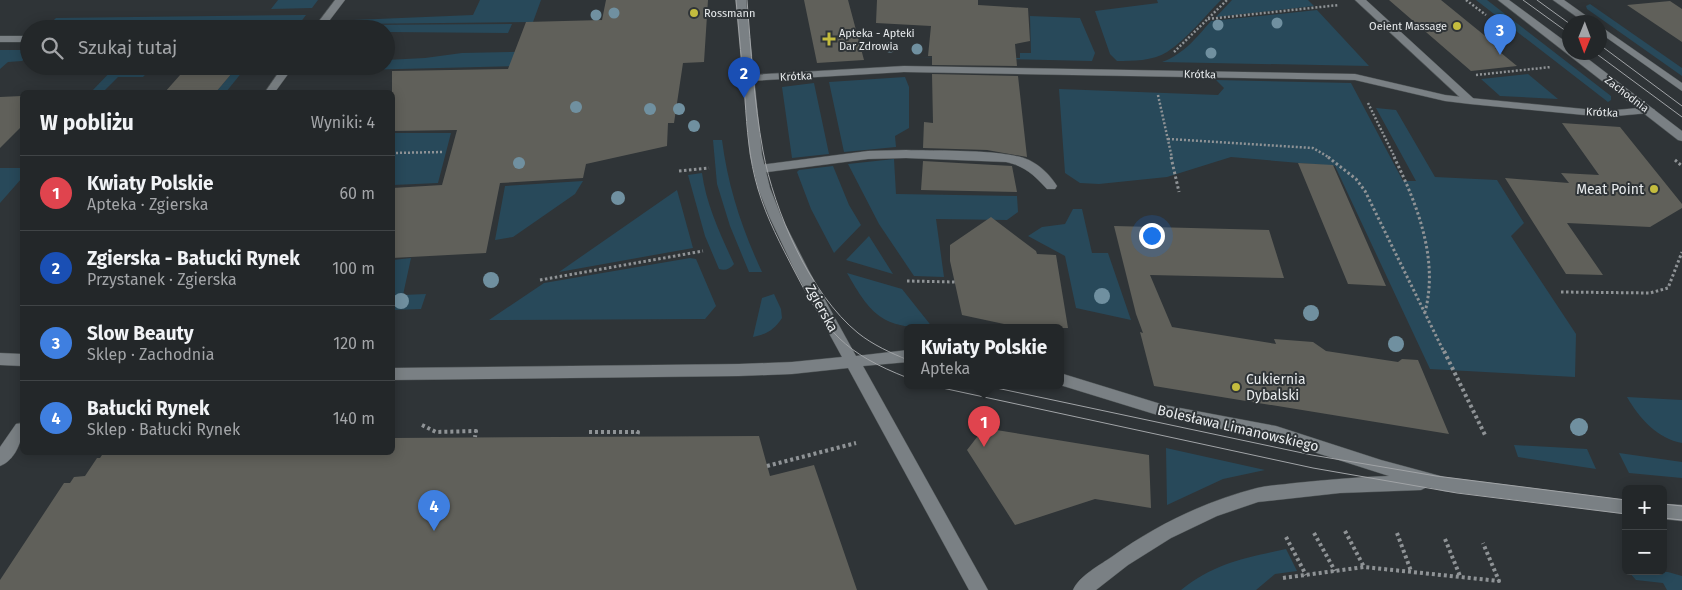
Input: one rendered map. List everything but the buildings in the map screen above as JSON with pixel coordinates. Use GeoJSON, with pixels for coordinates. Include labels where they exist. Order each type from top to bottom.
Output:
{"type":"FeatureCollection","features":[{"type":"Feature","properties":{"kind":"street"},"geometry":{"type":"LineString","coordinates":[[325,20],[340,0]]}},
{"type":"Feature","properties":{"kind":"street","name":"Zgierska"},"geometry":{"type":"LineString","coordinates":[[741,0],[748,78],[760,169],[770,204],[782,234],[980,590]]}},
{"type":"Feature","properties":{"kind":"street","name":"Zachodnia"},"geometry":{"type":"LineString","coordinates":[[1503,0],[1562,44]]}},
{"type":"Feature","properties":{"kind":"street"},"geometry":{"type":"LineString","coordinates":[[1558,0],[1580,15]]}},
{"type":"Feature","properties":{"kind":"street"},"geometry":{"type":"LineString","coordinates":[[1362,1],[1470,101]]}},
{"type":"Feature","properties":{"kind":"street"},"geometry":{"type":"LineString","coordinates":[[1607,35],[1682,88]]}},
{"type":"Feature","properties":{"kind":"street"},"geometry":{"type":"LineString","coordinates":[[0,39],[20,39]]}},
{"type":"Feature","properties":{"kind":"street","name":"Zachodnia"},"geometry":{"type":"LineString","coordinates":[[1583,60],[1682,137]]}},
{"type":"Feature","properties":{"kind":"street","name":"Krótka"},"geometry":{"type":"LineString","coordinates":[[748,78],[904,68],[1355,77],[1445,98],[1470,101],[1605,114],[1649,110]]}},
{"type":"Feature","properties":{"kind":"street"},"geometry":{"type":"LineString","coordinates":[[272,90],[283,75]]}},
{"type":"Feature","properties":{"kind":"street"},"geometry":{"type":"LineString","coordinates":[[760,169],[868,155],[906,154],[1006,158],[1024,162],[1038,171],[1051,186]]}},
{"type":"Feature","properties":{"kind":"street"},"geometry":{"type":"LineString","coordinates":[[395,374],[739,370],[853,363],[904,357]]}},
{"type":"Feature","properties":{"kind":"street"},"geometry":{"type":"LineString","coordinates":[[0,359],[20,360]]}},
{"type":"Feature","properties":{"kind":"street","name":"Bolesława Limanowskiego"},"geometry":{"type":"LineString","coordinates":[[1064,380],[1164,411],[1292,438],[1381,467],[1444,484]]}},
{"type":"Feature","properties":{"kind":"street"},"geometry":{"type":"LineString","coordinates":[[0,459],[20,432]]}},
{"type":"Feature","properties":{"kind":"street","name":"Bolesława Limanowskiego"},"geometry":{"type":"LineString","coordinates":[[1082,590],[1129,554],[1172,530],[1214,510],[1259,495],[1325,487],[1395,483],[1444,484],[1622,506]]}},
{"type":"Feature","properties":{"kind":"street"},"geometry":{"type":"LineString","coordinates":[[1667,511],[1682,513]]}},
{"type":"Feature","properties":{"kind":"path"},"geometry":{"type":"LineString","coordinates":[[1168,57],[1227,0]]}},
{"type":"Feature","properties":{"kind":"path"},"geometry":{"type":"LineString","coordinates":[[1208,19],[1362,1]]}},
{"type":"Feature","properties":{"kind":"path"},"geometry":{"type":"LineString","coordinates":[[1436,69],[1466,76],[1551,67]]}},
{"type":"Feature","properties":{"kind":"path"},"geometry":{"type":"LineString","coordinates":[[1152,73],[1179,192]]}},
{"type":"Feature","properties":{"kind":"path"},"geometry":{"type":"LineString","coordinates":[[1355,77],[1401,169],[1427,246],[1430,288],[1425,312]]}},
{"type":"Feature","properties":{"kind":"path"},"geometry":{"type":"LineString","coordinates":[[1168,139],[1313,148],[1335,161],[1356,179],[1365,191],[1486,436]]}},
{"type":"Feature","properties":{"kind":"path"},"geometry":{"type":"LineString","coordinates":[[395,153],[443,152]]}},
{"type":"Feature","properties":{"kind":"path"},"geometry":{"type":"LineString","coordinates":[[679,171],[710,168]]}},
{"type":"Feature","properties":{"kind":"path"},"geometry":{"type":"LineString","coordinates":[[540,280],[703,251]]}},
{"type":"Feature","properties":{"kind":"path"},"geometry":{"type":"LineString","coordinates":[[1561,292],[1650,293],[1659,291],[1668,288],[1682,252]]}},
{"type":"Feature","properties":{"kind":"path"},"geometry":{"type":"LineString","coordinates":[[907,281],[955,282]]}},
{"type":"Feature","properties":{"kind":"path"},"geometry":{"type":"LineString","coordinates":[[422,426],[436,432],[476,431],[475,437]]}},
{"type":"Feature","properties":{"kind":"path"},"geometry":{"type":"LineString","coordinates":[[589,432],[638,432],[637,436]]}},
{"type":"Feature","properties":{"kind":"path"},"geometry":{"type":"LineString","coordinates":[[768,466],[856,443]]}},
{"type":"Feature","properties":{"kind":"path"},"geometry":{"type":"LineString","coordinates":[[1345,530],[1364,567]]}},
{"type":"Feature","properties":{"kind":"path"},"geometry":{"type":"LineString","coordinates":[[1314,533],[1335,571]]}},
{"type":"Feature","properties":{"kind":"path"},"geometry":{"type":"LineString","coordinates":[[1397,533],[1411,571]]}},
{"type":"Feature","properties":{"kind":"path"},"geometry":{"type":"LineString","coordinates":[[1286,538],[1306,575]]}},
{"type":"Feature","properties":{"kind":"path"},"geometry":{"type":"LineString","coordinates":[[1445,539],[1460,576]]}},
{"type":"Feature","properties":{"kind":"path"},"geometry":{"type":"LineString","coordinates":[[1283,578],[1364,567],[1499,581],[1483,543]]}},
{"type":"Feature","properties":{"kind":"shaded area"},"geometry":{"type":"Polygon","coordinates":[[[278,0],[318,0],[312,8],[271,9],[278,0]]]}},
{"type":"Feature","properties":{"kind":"shaded area"},"geometry":{"type":"Polygon","coordinates":[[[480,0],[541,0],[533,22],[395,24],[395,20],[353,20],[473,15],[480,0]]]}},
{"type":"Feature","properties":{"kind":"shaded area"},"geometry":{"type":"Polygon","coordinates":[[[1157,0],[1221,0],[1188,34],[1167,52],[1149,59],[1117,61],[1110,54],[1095,11],[1158,3],[1157,0]]]}},
{"type":"Feature","properties":{"kind":"shaded area"},"geometry":{"type":"Polygon","coordinates":[[[1232,0],[1308,0],[1314,6],[1216,17],[1232,0]]]}},
{"type":"Feature","properties":{"kind":"shaded area"},"geometry":{"type":"Polygon","coordinates":[[[1476,0],[1487,0],[1562,58],[1562,60],[1611,96],[1611,100],[1608,102],[1476,0]]]}},
{"type":"Feature","properties":{"kind":"shaded area"},"geometry":{"type":"Polygon","coordinates":[[[1590,4],[1606,15],[1596,15],[1586,6],[1590,4]]]}},
{"type":"Feature","properties":{"kind":"shaded area"},"geometry":{"type":"Polygon","coordinates":[[[1317,10],[1369,66],[1162,62],[1183,50],[1211,21],[1317,10]]]}},
{"type":"Feature","properties":{"kind":"shaded area"},"geometry":{"type":"Polygon","coordinates":[[[306,15],[302,20],[54,20],[56,18],[306,15]]]}},
{"type":"Feature","properties":{"kind":"shaded area"},"geometry":{"type":"Polygon","coordinates":[[[1030,16],[1080,18],[1095,53],[1092,61],[915,57],[1020,58],[1020,53],[1031,53],[1030,16]]]}},
{"type":"Feature","properties":{"kind":"shaded area"},"geometry":{"type":"Polygon","coordinates":[[[1607,16],[1682,68],[1682,76],[1607,23],[1607,16]]]}},
{"type":"Feature","properties":{"kind":"shaded area"},"geometry":{"type":"Polygon","coordinates":[[[512,24],[508,33],[395,32],[395,25],[512,24]]]}},
{"type":"Feature","properties":{"kind":"shaded area"},"geometry":{"type":"Polygon","coordinates":[[[0,50],[20,50],[20,61],[8,62],[0,69],[0,50]]]}},
{"type":"Feature","properties":{"kind":"shaded area"},"geometry":{"type":"Polygon","coordinates":[[[565,51],[561,65],[395,69],[395,60],[462,53],[565,51]]]}},
{"type":"Feature","properties":{"kind":"shaded area"},"geometry":{"type":"Polygon","coordinates":[[[1528,74],[1558,99],[1500,96],[1481,79],[1528,74]]]}},
{"type":"Feature","properties":{"kind":"shaded area"},"geometry":{"type":"Polygon","coordinates":[[[107,75],[145,75],[143,77],[118,77],[105,90],[93,90],[107,75]]]}},
{"type":"Feature","properties":{"kind":"shaded area"},"geometry":{"type":"Polygon","coordinates":[[[230,75],[240,75],[228,90],[218,90],[230,75]]]}},
{"type":"Feature","properties":{"kind":"shaded area"},"geometry":{"type":"Polygon","coordinates":[[[905,77],[909,87],[909,128],[895,136],[896,147],[844,152],[829,82],[905,77]]]}},
{"type":"Feature","properties":{"kind":"shaded area"},"geometry":{"type":"Polygon","coordinates":[[[1216,80],[1351,83],[1403,181],[1416,181],[1376,108],[1396,110],[1435,177],[1497,180],[1524,223],[1511,236],[1576,334],[1575,377],[1430,369],[1335,166],[1231,157],[1167,177],[1099,184],[1080,183],[1065,173],[1059,89],[1218,95],[1224,88],[1216,80]]]}},
{"type":"Feature","properties":{"kind":"shaded area"},"geometry":{"type":"Polygon","coordinates":[[[814,83],[829,154],[792,158],[782,87],[814,83]]]}},
{"type":"Feature","properties":{"kind":"shaded area"},"geometry":{"type":"Polygon","coordinates":[[[395,133],[451,133],[438,183],[395,185],[395,133]]]}},
{"type":"Feature","properties":{"kind":"shaded area"},"geometry":{"type":"Polygon","coordinates":[[[713,140],[722,140],[728,174],[737,207],[748,240],[762,272],[749,272],[730,226],[717,184],[713,140]]]}},
{"type":"Feature","properties":{"kind":"shaded area"},"geometry":{"type":"Polygon","coordinates":[[[894,159],[896,194],[1017,196],[1018,212],[1007,220],[936,219],[944,277],[914,276],[879,224],[848,164],[894,159]]]}},
{"type":"Feature","properties":{"kind":"shaded area"},"geometry":{"type":"Polygon","coordinates":[[[833,166],[849,205],[861,225],[834,253],[811,209],[797,172],[799,170],[833,166]]]}},
{"type":"Feature","properties":{"kind":"shaded area"},"geometry":{"type":"Polygon","coordinates":[[[0,168],[20,168],[20,180],[0,203],[0,168]]]}},
{"type":"Feature","properties":{"kind":"shaded area"},"geometry":{"type":"Polygon","coordinates":[[[702,173],[710,208],[734,264],[725,270],[719,269],[705,236],[688,175],[702,173]]]}},
{"type":"Feature","properties":{"kind":"shaded area"},"geometry":{"type":"Polygon","coordinates":[[[583,181],[575,194],[513,237],[495,240],[505,186],[583,181]]]}},
{"type":"Feature","properties":{"kind":"shaded area"},"geometry":{"type":"Polygon","coordinates":[[[677,190],[693,248],[559,272],[677,190]]]}},
{"type":"Feature","properties":{"kind":"shaded area"},"geometry":{"type":"Polygon","coordinates":[[[1073,209],[1082,209],[1092,253],[1108,253],[1131,320],[1076,308],[1065,256],[1028,236],[1042,227],[1065,224],[1073,209]]]}},
{"type":"Feature","properties":{"kind":"shaded area"},"geometry":{"type":"Polygon","coordinates":[[[869,236],[893,274],[846,260],[869,236]]]}},
{"type":"Feature","properties":{"kind":"shaded area"},"geometry":{"type":"Polygon","coordinates":[[[411,258],[403,295],[426,294],[421,309],[395,310],[395,260],[411,258]]]}},
{"type":"Feature","properties":{"kind":"shaded area"},"geometry":{"type":"Polygon","coordinates":[[[690,258],[696,259],[716,306],[705,319],[489,320],[544,283],[690,258]]]}},
{"type":"Feature","properties":{"kind":"shaded area"},"geometry":{"type":"Polygon","coordinates":[[[847,273],[902,289],[930,324],[904,325],[890,322],[871,309],[847,273]]]}},
{"type":"Feature","properties":{"kind":"shaded area"},"geometry":{"type":"Polygon","coordinates":[[[774,294],[781,309],[782,318],[770,331],[753,337],[762,298],[774,294]]]}},
{"type":"Feature","properties":{"kind":"shaded area"},"geometry":{"type":"Polygon","coordinates":[[[1627,397],[1682,400],[1682,443],[1673,441],[1657,432],[1643,420],[1627,397]]]}},
{"type":"Feature","properties":{"kind":"shaded area"},"geometry":{"type":"Polygon","coordinates":[[[1514,445],[1587,449],[1596,469],[1518,457],[1514,445]]]}},
{"type":"Feature","properties":{"kind":"shaded area"},"geometry":{"type":"Polygon","coordinates":[[[1166,448],[1265,470],[1223,479],[1167,505],[1166,448]]]}},
{"type":"Feature","properties":{"kind":"shaded area"},"geometry":{"type":"Polygon","coordinates":[[[1619,453],[1682,462],[1682,478],[1629,473],[1619,453]]]}},
{"type":"Feature","properties":{"kind":"shaded area"},"geometry":{"type":"Polygon","coordinates":[[[1286,549],[1297,571],[1275,574],[1256,590],[1181,590],[1206,573],[1218,568],[1244,559],[1286,549]]]}},
{"type":"Feature","properties":{"kind":"shaded area"},"geometry":{"type":"Polygon","coordinates":[[[1668,572],[1682,576],[1682,590],[1667,590],[1663,583],[1636,580],[1632,575],[1667,575],[1668,572]]]}},
{"type":"Feature","properties":{"kind":"tram line"},"geometry":{"type":"LineString","coordinates":[[736,0],[750,155],[758,189],[775,232],[806,293],[839,338],[868,359],[904,376]]}},
{"type":"Feature","properties":{"kind":"tram line"},"geometry":{"type":"LineString","coordinates":[[747,0],[755,95],[763,151],[768,174],[785,225],[824,297],[858,333],[889,352],[904,358]]}},
{"type":"Feature","properties":{"kind":"tram line"},"geometry":{"type":"LineString","coordinates":[[1523,0],[1562,28]]}},
{"type":"Feature","properties":{"kind":"tram line"},"geometry":{"type":"LineString","coordinates":[[1537,0],[1562,18]]}},
{"type":"Feature","properties":{"kind":"tram line"},"geometry":{"type":"LineString","coordinates":[[1607,50],[1682,106]]}},
{"type":"Feature","properties":{"kind":"tram line"},"geometry":{"type":"LineString","coordinates":[[1605,60],[1682,117]]}},
{"type":"Feature","properties":{"kind":"tram line"},"geometry":{"type":"LineString","coordinates":[[947,389],[1313,468],[1457,493],[1622,514]]}},
{"type":"Feature","properties":{"kind":"tram line"},"geometry":{"type":"LineString","coordinates":[[1001,389],[1312,455],[1436,476],[1622,499]]}},
{"type":"Feature","properties":{"kind":"tram line"},"geometry":{"type":"LineString","coordinates":[[1667,504],[1682,506]]}},
{"type":"Feature","properties":{"kind":"tram line"},"geometry":{"type":"LineString","coordinates":[[1667,518],[1682,520]]}},
{"type":"Feature","properties":{"kind":"place","name":"Rossmann"},"geometry":{"type":"Point","coordinates":[694,13]}},
{"type":"Feature","properties":{"kind":"place","name":"Oeient Massage"},"geometry":{"type":"Point","coordinates":[1457,26]}},
{"type":"Feature","properties":{"kind":"place","name":"Apteka - Apteki Dar Zdrowia"},"geometry":{"type":"Point","coordinates":[829,39]}},
{"type":"Feature","properties":{"kind":"place","name":"Slow Beauty"},"geometry":{"type":"Point","coordinates":[1500,55]}},
{"type":"Feature","properties":{"kind":"place","name":"Zgierska - Bałucki Rynek"},"geometry":{"type":"Point","coordinates":[744,98]}},
{"type":"Feature","properties":{"kind":"place","name":"Meat Point"},"geometry":{"type":"Point","coordinates":[1654,189]}},
{"type":"Feature","properties":{"kind":"place","name":"Cukiernia Dybalski"},"geometry":{"type":"Point","coordinates":[1236,387]}},
{"type":"Feature","properties":{"kind":"place","name":"Kwiaty Polskie"},"geometry":{"type":"Point","coordinates":[984,447]}},
{"type":"Feature","properties":{"kind":"place","name":"Bałucki Rynek"},"geometry":{"type":"Point","coordinates":[434,531]}}]}
